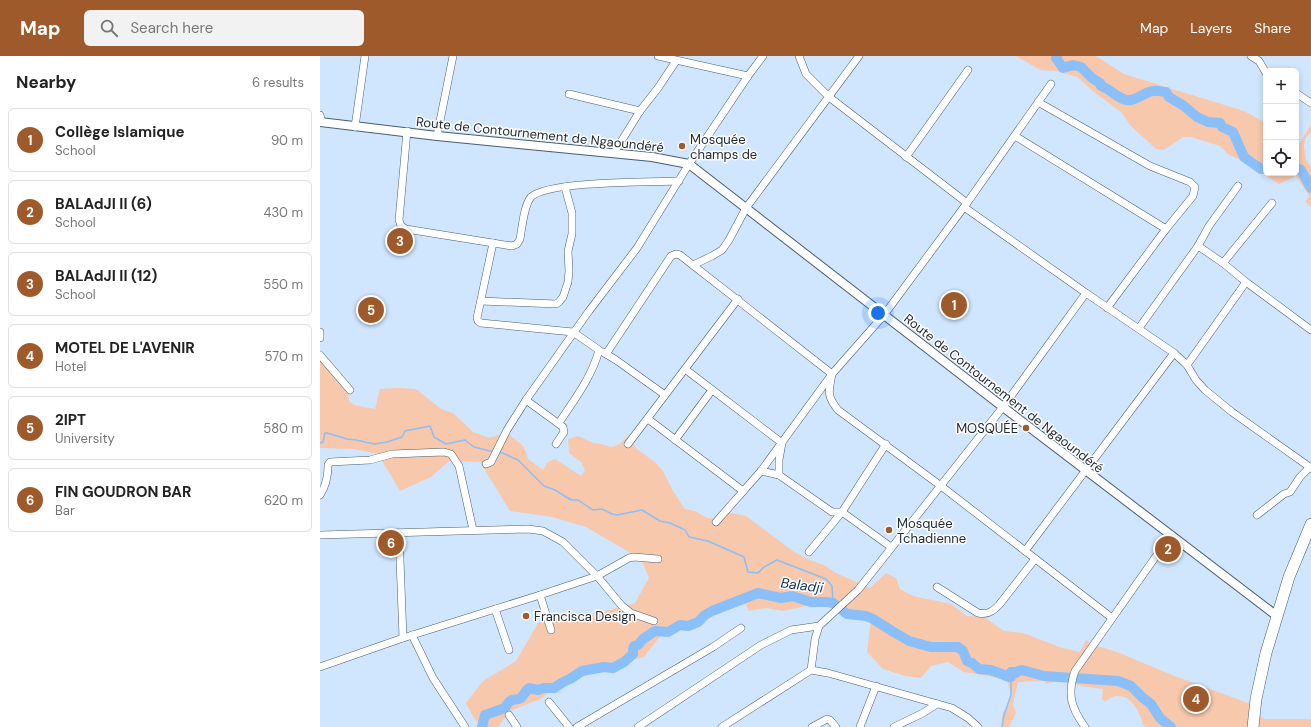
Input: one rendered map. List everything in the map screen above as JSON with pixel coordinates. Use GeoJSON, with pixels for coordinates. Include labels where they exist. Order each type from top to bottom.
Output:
{"type":"FeatureCollection","features":[{"type":"Feature","properties":{"kind":"main road"},"geometry":{"type":"LineString","coordinates":[[1253,727],[1256,699],[1266,653],[1289,577],[1311,524]]}},
{"type":"Feature","properties":{"kind":"street"},"geometry":{"type":"LineString","coordinates":[[356,127],[365,56]]}},
{"type":"Feature","properties":{"kind":"street"},"geometry":{"type":"LineString","coordinates":[[437,136],[453,56]]}},
{"type":"Feature","properties":{"kind":"street"},"geometry":{"type":"LineString","coordinates":[[658,56],[748,76]]}},
{"type":"Feature","properties":{"kind":"street"},"geometry":{"type":"LineString","coordinates":[[486,464],[491,462],[507,430],[573,332],[637,248],[689,164],[763,56]]}},
{"type":"Feature","properties":{"kind":"street"},"geometry":{"type":"LineString","coordinates":[[798,56],[806,74],[829,97],[966,205],[1107,308],[1139,328],[1174,353],[1187,365],[1196,380],[1205,390],[1232,412],[1311,468],[1300,477],[1290,492],[1284,494],[1256,515]]}},
{"type":"Feature","properties":{"kind":"street"},"geometry":{"type":"LineString","coordinates":[[693,265],[722,250],[746,208],[858,56]]}},
{"type":"Feature","properties":{"kind":"street"},"geometry":{"type":"LineString","coordinates":[[1251,56],[1259,61],[1263,68]]}},
{"type":"Feature","properties":{"kind":"street"},"geometry":{"type":"LineString","coordinates":[[614,153],[640,111],[676,61]]}},
{"type":"Feature","properties":{"kind":"street"},"geometry":{"type":"LineString","coordinates":[[906,157],[968,70]]}},
{"type":"Feature","properties":{"kind":"street"},"geometry":{"type":"LineString","coordinates":[[716,522],[782,443],[832,374],[884,315],[966,205],[1051,84]]}},
{"type":"Feature","properties":{"kind":"street"},"geometry":{"type":"LineString","coordinates":[[569,94],[640,111]]}},
{"type":"Feature","properties":{"kind":"street"},"geometry":{"type":"LineString","coordinates":[[1299,95],[1311,103]]}},
{"type":"Feature","properties":{"kind":"street"},"geometry":{"type":"LineString","coordinates":[[1038,102],[1150,166],[1190,182],[1195,187],[1193,196],[1166,229],[1107,308]]}},
{"type":"Feature","properties":{"kind":"street","name":"Route de Contournement de Ngaoundéré"},"geometry":{"type":"LineString","coordinates":[[321,119],[356,127],[652,157],[689,164],[1086,471],[1277,616]]}},
{"type":"Feature","properties":{"kind":"street"},"geometry":{"type":"LineString","coordinates":[[407,131],[399,220],[401,226],[406,229],[512,246],[517,244],[520,239],[527,203],[531,197],[538,192],[581,184],[679,181]]}},
{"type":"Feature","properties":{"kind":"street"},"geometry":{"type":"LineString","coordinates":[[1015,136],[1166,229]]}},
{"type":"Feature","properties":{"kind":"street"},"geometry":{"type":"LineString","coordinates":[[1139,328],[1198,246],[1209,226],[1238,186]]}},
{"type":"Feature","properties":{"kind":"street"},"geometry":{"type":"LineString","coordinates":[[481,301],[556,304],[563,297],[568,282],[568,251],[572,234],[572,213],[565,187]]}},
{"type":"Feature","properties":{"kind":"street"},"geometry":{"type":"LineString","coordinates":[[1223,263],[1272,203]]}},
{"type":"Feature","properties":{"kind":"street"},"geometry":{"type":"LineString","coordinates":[[493,243],[477,318],[478,321],[481,323],[573,332],[666,395]]}},
{"type":"Feature","properties":{"kind":"street"},"geometry":{"type":"LineString","coordinates":[[1198,246],[1223,263],[1311,330]]}},
{"type":"Feature","properties":{"kind":"street"},"geometry":{"type":"LineString","coordinates":[[606,354],[671,256],[676,254],[680,255],[693,265],[832,374]]}},
{"type":"Feature","properties":{"kind":"street"},"geometry":{"type":"LineString","coordinates":[[1187,365],[1246,282]]}},
{"type":"Feature","properties":{"kind":"street"},"geometry":{"type":"LineString","coordinates":[[638,727],[761,646],[792,630],[819,626],[858,590],[1003,407],[1086,293]]}},
{"type":"Feature","properties":{"kind":"street"},"geometry":{"type":"LineString","coordinates":[[628,444],[738,300]]}},
{"type":"Feature","properties":{"kind":"street"},"geometry":{"type":"LineString","coordinates":[[320,332],[320,338]]}},
{"type":"Feature","properties":{"kind":"street"},"geometry":{"type":"LineString","coordinates":[[559,423],[590,376],[596,363],[599,350]]}},
{"type":"Feature","properties":{"kind":"street"},"geometry":{"type":"LineString","coordinates":[[1025,551],[1174,353]]}},
{"type":"Feature","properties":{"kind":"street"},"geometry":{"type":"LineString","coordinates":[[320,355],[350,390]]}},
{"type":"Feature","properties":{"kind":"street"},"geometry":{"type":"LineString","coordinates":[[685,369],[782,443]]}},
{"type":"Feature","properties":{"kind":"street"},"geometry":{"type":"LineString","coordinates":[[832,374],[829,392],[830,400],[838,410],[886,444],[1112,618]]}},
{"type":"Feature","properties":{"kind":"street"},"geometry":{"type":"LineString","coordinates":[[675,440],[712,390]]}},
{"type":"Feature","properties":{"kind":"street"},"geometry":{"type":"LineString","coordinates":[[526,400],[563,427],[564,432],[556,444]]}},
{"type":"Feature","properties":{"kind":"street"},"geometry":{"type":"LineString","coordinates":[[648,419],[743,491]]}},
{"type":"Feature","properties":{"kind":"street"},"geometry":{"type":"LineString","coordinates":[[779,476],[779,460],[782,443]]}},
{"type":"Feature","properties":{"kind":"street"},"geometry":{"type":"LineString","coordinates":[[809,552],[842,512],[886,444]]}},
{"type":"Feature","properties":{"kind":"street"},"geometry":{"type":"LineString","coordinates":[[320,495],[324,488],[328,465],[330,462],[370,460],[392,454],[444,452],[451,454],[459,466],[472,530]]}},
{"type":"Feature","properties":{"kind":"street"},"geometry":{"type":"LineString","coordinates":[[760,471],[779,476],[832,512],[842,512],[892,547]]}},
{"type":"Feature","properties":{"kind":"street"},"geometry":{"type":"LineString","coordinates":[[320,535],[472,530],[528,529],[543,531],[563,542],[597,576],[622,606],[631,612],[654,621]]}},
{"type":"Feature","properties":{"kind":"street"},"geometry":{"type":"LineString","coordinates":[[399,533],[403,638]]}},
{"type":"Feature","properties":{"kind":"street"},"geometry":{"type":"LineString","coordinates":[[1085,727],[1074,710],[1071,696],[1075,671],[1171,535]]}},
{"type":"Feature","properties":{"kind":"street"},"geometry":{"type":"LineString","coordinates":[[320,668],[412,635],[597,576],[629,558],[658,559]]}},
{"type":"Feature","properties":{"kind":"street"},"geometry":{"type":"LineString","coordinates":[[937,587],[978,613],[985,614],[992,612],[1035,559]]}},
{"type":"Feature","properties":{"kind":"street"},"geometry":{"type":"LineString","coordinates":[[540,595],[551,630]]}},
{"type":"Feature","properties":{"kind":"street"},"geometry":{"type":"LineString","coordinates":[[495,609],[509,650]]}},
{"type":"Feature","properties":{"kind":"street"},"geometry":{"type":"LineString","coordinates":[[810,670],[819,626]]}},
{"type":"Feature","properties":{"kind":"street"},"geometry":{"type":"LineString","coordinates":[[577,727],[714,647],[742,628]]}},
{"type":"Feature","properties":{"kind":"street"},"geometry":{"type":"LineString","coordinates":[[412,635],[433,678],[465,727]]}},
{"type":"Feature","properties":{"kind":"street"},"geometry":{"type":"LineString","coordinates":[[722,727],[810,670],[828,673],[952,708],[968,718],[978,727]]}},
{"type":"Feature","properties":{"kind":"street"},"geometry":{"type":"LineString","coordinates":[[860,727],[876,686]]}},
{"type":"Feature","properties":{"kind":"street"},"geometry":{"type":"LineString","coordinates":[[550,702],[570,727]]}},
{"type":"Feature","properties":{"kind":"street"},"geometry":{"type":"LineString","coordinates":[[894,727],[923,713],[937,704]]}},
{"type":"Feature","properties":{"kind":"street"},"geometry":{"type":"LineString","coordinates":[[509,715],[517,727]]}},
{"type":"Feature","properties":{"kind":"street"},"geometry":{"type":"LineString","coordinates":[[812,727],[827,719],[830,720],[836,727]]}},
{"type":"Feature","properties":{"kind":"shaded area"},"geometry":{"type":"Polygon","coordinates":[[[1016,56],[1096,56],[1124,74],[1244,111],[1263,121],[1263,173],[1248,163],[1229,155],[1220,146],[1191,137],[1183,137],[1164,150],[1156,149],[1131,126],[1121,112],[1095,93],[1077,77],[1056,71],[1040,70],[1016,56]]]}},
{"type":"Feature","properties":{"kind":"shaded area"},"geometry":{"type":"Polygon","coordinates":[[[1311,124],[1311,132],[1305,139],[1304,147],[1306,160],[1311,167],[1311,207],[1305,202],[1309,196],[1296,176],[1299,176],[1299,142],[1300,143],[1311,124]]]}},
{"type":"Feature","properties":{"kind":"shaded area"},"geometry":{"type":"Polygon","coordinates":[[[1267,176],[1296,176],[1279,184],[1267,176]]]}},
{"type":"Feature","properties":{"kind":"shaded area","name":"Baladji"},"geometry":{"type":"Polygon","coordinates":[[[320,352],[337,373],[347,381],[349,401],[354,405],[375,409],[380,389],[416,389],[441,409],[453,413],[473,432],[489,438],[499,435],[510,435],[524,447],[528,459],[543,470],[548,462],[555,459],[581,476],[585,470],[581,462],[569,453],[568,439],[578,436],[593,443],[611,447],[618,445],[628,436],[637,449],[656,463],[663,471],[673,491],[685,509],[695,511],[707,518],[717,519],[727,512],[746,516],[794,552],[870,588],[886,573],[896,578],[900,589],[913,596],[951,604],[967,616],[984,617],[1004,631],[1023,633],[1062,648],[1080,652],[1086,640],[1094,645],[1117,652],[1172,675],[1248,703],[1264,719],[1311,719],[1311,727],[1147,727],[1143,725],[1136,707],[1125,697],[1116,696],[1105,702],[1102,699],[1103,689],[1081,686],[1069,681],[1059,680],[1046,684],[1045,681],[1018,682],[1013,704],[1016,713],[1009,727],[1001,727],[1003,712],[1009,704],[1012,693],[1007,679],[964,672],[948,662],[931,666],[921,678],[905,676],[883,669],[867,652],[871,618],[833,602],[815,604],[783,611],[766,608],[749,611],[745,602],[732,604],[688,629],[665,630],[644,657],[611,665],[565,681],[540,699],[510,711],[498,727],[485,726],[474,719],[466,703],[483,681],[516,661],[538,623],[571,614],[592,615],[635,603],[649,578],[641,559],[586,527],[552,517],[510,511],[480,462],[449,461],[431,477],[400,491],[378,454],[354,449],[320,448],[320,352]]]}},
{"type":"Feature","properties":{"kind":"waterway"},"geometry":{"type":"LineString","coordinates":[[1057,56],[1056,58],[1063,68],[1073,65],[1081,67],[1092,78],[1100,83],[1101,86],[1126,100],[1133,100],[1153,91],[1166,92],[1169,97],[1184,106],[1197,117],[1208,122],[1220,123],[1222,127],[1233,132],[1244,157],[1261,169],[1263,168]]}},
{"type":"Feature","properties":{"kind":"waterway"},"geometry":{"type":"LineString","coordinates":[[1299,169],[1301,170],[1311,188]]}},
{"type":"Feature","properties":{"kind":"waterway"},"geometry":{"type":"LineString","coordinates":[[320,443],[323,442],[325,433],[374,444],[387,442],[402,437],[405,431],[430,426],[434,437],[446,444],[465,440],[474,447],[494,452]]}},
{"type":"Feature","properties":{"kind":"waterway"},"geometry":{"type":"LineString","coordinates":[[500,452],[518,460],[544,486],[555,490],[571,500],[578,500],[593,510],[602,509],[617,515],[642,510],[660,521],[670,523],[685,530],[689,537],[708,541],[744,557],[748,572],[758,573],[764,567],[777,560],[826,579],[832,586],[833,603]]}},
{"type":"Feature","properties":{"kind":"waterway","name":"Baladji"},"geometry":{"type":"LineString","coordinates":[[482,727],[485,715],[505,708],[510,701],[521,698],[529,688],[538,690],[544,688],[554,688],[582,671],[604,667],[613,668],[624,662],[633,654],[634,646],[638,645],[643,639],[655,631],[668,632],[680,625],[688,626],[698,622],[712,611],[758,593],[781,598],[792,596],[811,602],[833,603],[847,614],[866,616],[873,619],[909,641],[931,647],[958,647],[963,651],[967,661],[979,669],[991,670],[1009,677],[1011,677],[1011,672],[1017,672],[1016,673],[1022,670],[1044,676],[1118,681],[1131,686],[1151,704],[1160,718],[1171,727]]}},
{"type":"Feature","properties":{"kind":"waterway"},"geometry":{"type":"LineString","coordinates":[[1002,727],[1004,715],[1011,695],[1011,672]]}},
{"type":"Feature","properties":{"kind":"place","name":"Mosquée champs de"},"geometry":{"type":"Point","coordinates":[682,146]}},
{"type":"Feature","properties":{"kind":"place","name":"BALAdJI II (12)"},"geometry":{"type":"Point","coordinates":[400,241]}},
{"type":"Feature","properties":{"kind":"place","name":"Collège Islamique"},"geometry":{"type":"Point","coordinates":[954,305]}},
{"type":"Feature","properties":{"kind":"place","name":"2IPT"},"geometry":{"type":"Point","coordinates":[371,310]}},
{"type":"Feature","properties":{"kind":"place","name":"MOSQUÉE"},"geometry":{"type":"Point","coordinates":[1026,428]}},
{"type":"Feature","properties":{"kind":"place","name":"Mosquée Tchadienne"},"geometry":{"type":"Point","coordinates":[889,530]}},
{"type":"Feature","properties":{"kind":"place","name":"FIN GOUDRON BAR"},"geometry":{"type":"Point","coordinates":[391,543]}},
{"type":"Feature","properties":{"kind":"place","name":"BALAdJI II (6)"},"geometry":{"type":"Point","coordinates":[1168,549]}},
{"type":"Feature","properties":{"kind":"place","name":"Francisca Design"},"geometry":{"type":"Point","coordinates":[526,616]}},
{"type":"Feature","properties":{"kind":"place","name":"MOTEL DE L'AVENIR"},"geometry":{"type":"Point","coordinates":[1196,699]}}]}
